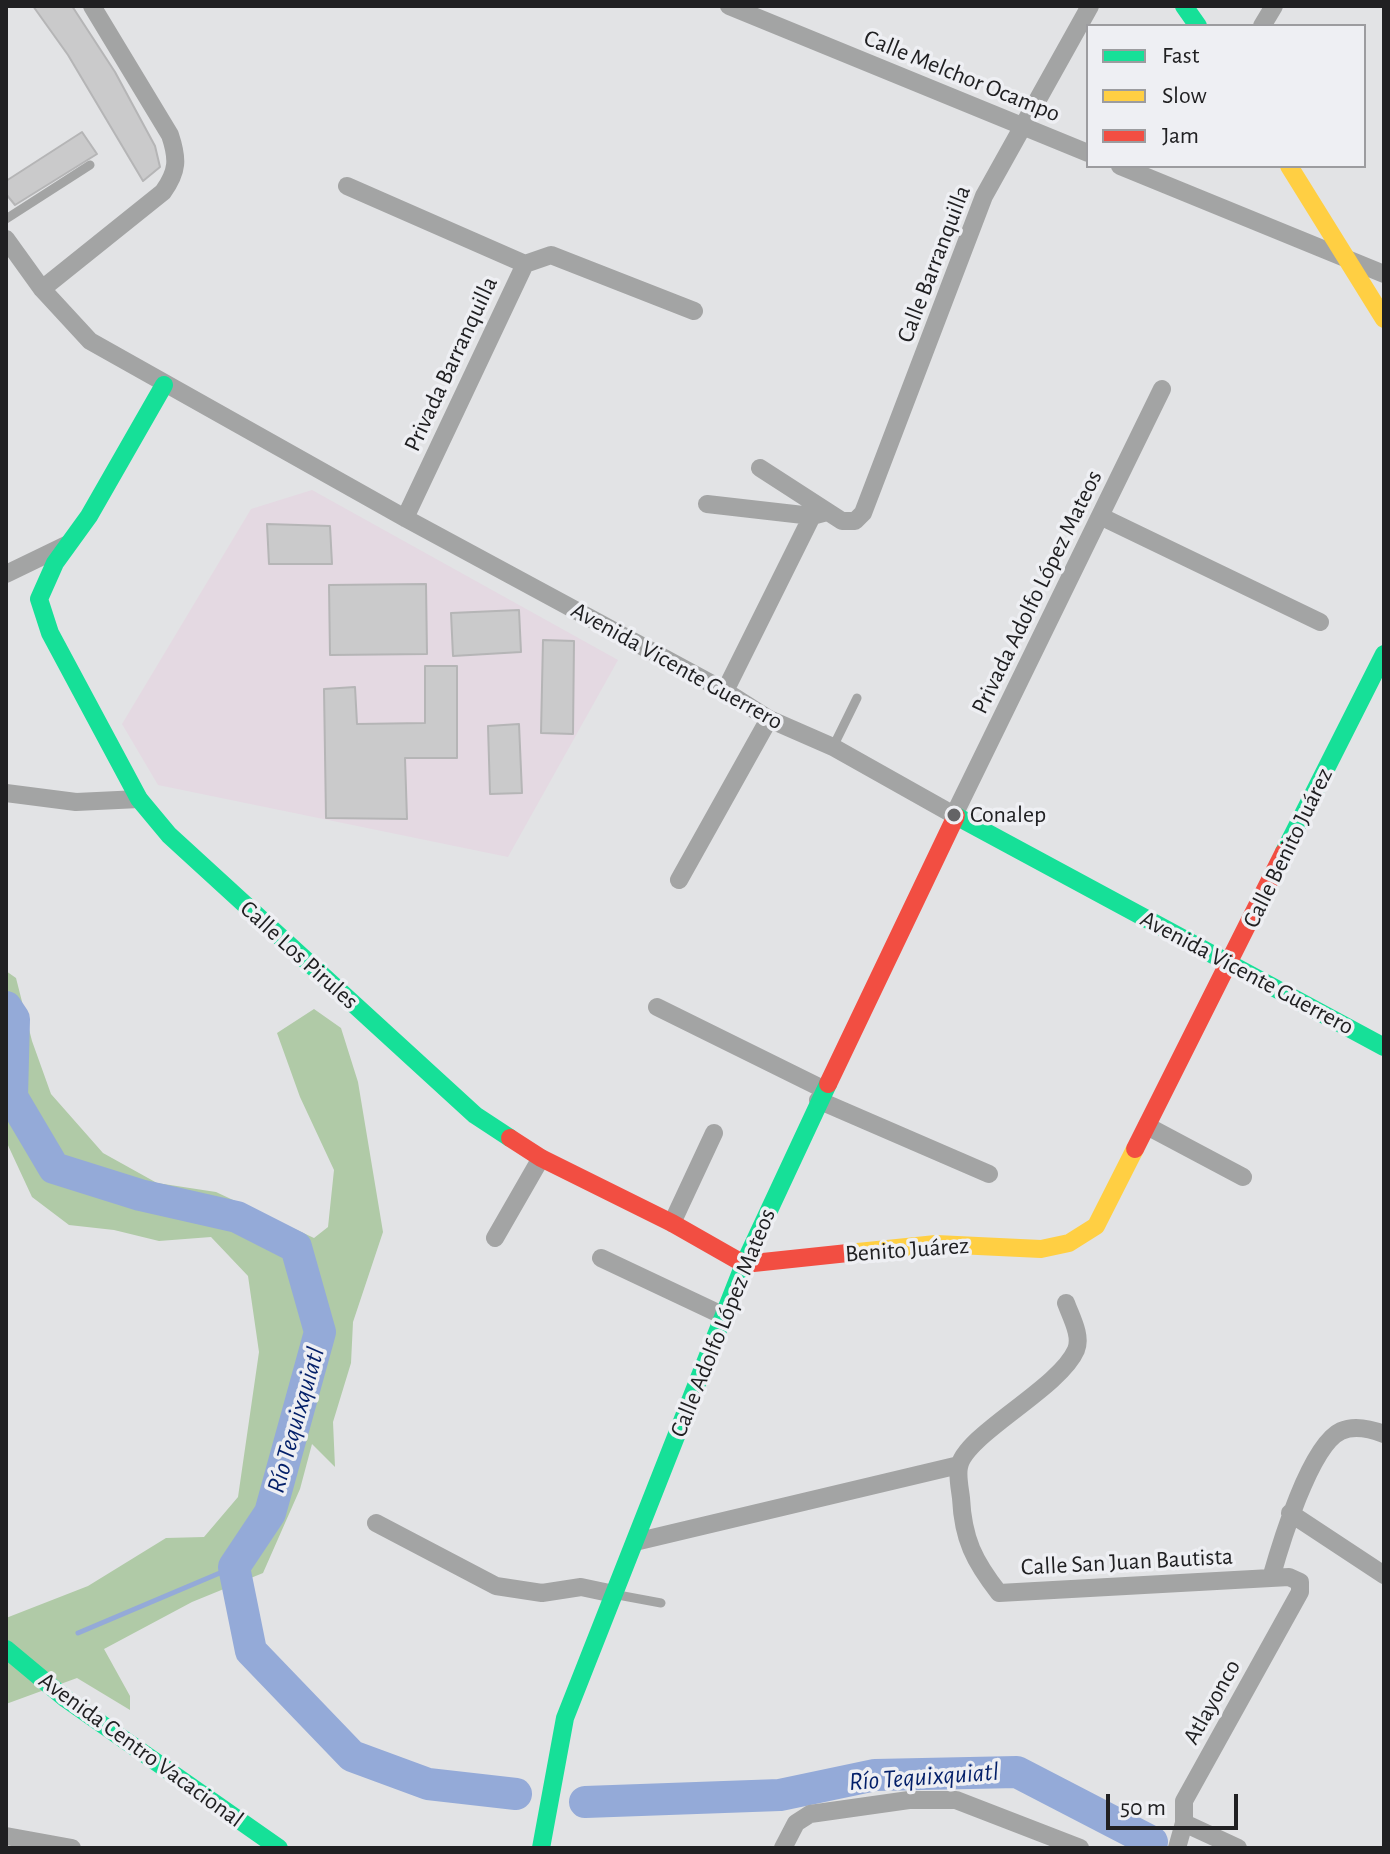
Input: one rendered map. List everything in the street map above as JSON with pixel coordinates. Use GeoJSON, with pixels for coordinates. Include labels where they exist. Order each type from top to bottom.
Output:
{"type":"FeatureCollection","features":[{"type":"Feature","properties":{"kind":"street"},"geometry":{"type":"LineString","coordinates":[[42,289],[163,192],[175,175],[177,156],[170,135],[92,6]]}},
{"type":"Feature","properties":{"kind":"street","name":"Calle Melchor Ocampo"},"geometry":{"type":"LineString","coordinates":[[729,6],[1086,152]]}},
{"type":"Feature","properties":{"kind":"street","name":"Calle Barranquilla"},"geometry":{"type":"LineString","coordinates":[[819,514],[842,521],[855,521],[863,513],[984,196],[1090,6]]}},
{"type":"Feature","properties":{"kind":"street"},"geometry":{"type":"LineString","coordinates":[[1184,6],[1197,24]]}},
{"type":"Feature","properties":{"kind":"street"},"geometry":{"type":"LineString","coordinates":[[1263,24],[1274,6]]}},
{"type":"Feature","properties":{"kind":"street"},"geometry":{"type":"LineString","coordinates":[[1125,168],[1384,274]]}},
{"type":"Feature","properties":{"kind":"street"},"geometry":{"type":"LineString","coordinates":[[1290,168],[1384,319]]}},
{"type":"Feature","properties":{"kind":"street"},"geometry":{"type":"LineString","coordinates":[[347,186],[525,264]]}},
{"type":"Feature","properties":{"kind":"street","name":"Avenida Vicente Guerrero"},"geometry":{"type":"LineString","coordinates":[[6,239],[42,289],[90,341],[164,385],[725,691],[769,719],[833,747],[1384,1047]]}},
{"type":"Feature","properties":{"kind":"street","name":"Privada Barranquilla"},"geometry":{"type":"LineString","coordinates":[[405,518],[525,264],[551,255],[694,311]]}},
{"type":"Feature","properties":{"kind":"street","name":"Calle Los Pirules"},"geometry":{"type":"LineString","coordinates":[[164,385],[89,516],[55,563],[39,599],[50,633],[139,799],[169,835],[475,1115],[541,1158],[672,1223],[744,1264]]}},
{"type":"Feature","properties":{"kind":"street","name":"Privada Adolfo López Mateos"},"geometry":{"type":"LineString","coordinates":[[954,815],[1162,389]]}},
{"type":"Feature","properties":{"kind":"street"},"geometry":{"type":"LineString","coordinates":[[760,468],[819,514]]}},
{"type":"Feature","properties":{"kind":"street"},"geometry":{"type":"LineString","coordinates":[[707,504],[819,514]]}},
{"type":"Feature","properties":{"kind":"street"},"geometry":{"type":"LineString","coordinates":[[725,691],[819,514]]}},
{"type":"Feature","properties":{"kind":"street"},"geometry":{"type":"LineString","coordinates":[[1102,517],[1320,622]]}},
{"type":"Feature","properties":{"kind":"street"},"geometry":{"type":"LineString","coordinates":[[6,574],[72,542]]}},
{"type":"Feature","properties":{"kind":"street","name":"Calle Benito Juárez"},"geometry":{"type":"LineString","coordinates":[[1069,1243],[1096,1226],[1231,964],[1384,654]]}},
{"type":"Feature","properties":{"kind":"street"},"geometry":{"type":"LineString","coordinates":[[679,880],[769,719]]}},
{"type":"Feature","properties":{"kind":"street"},"geometry":{"type":"LineString","coordinates":[[6,793],[76,802],[139,799]]}},
{"type":"Feature","properties":{"kind":"street","name":"Calle Adolfo López Mateos"},"geometry":{"type":"LineString","coordinates":[[541,1848],[565,1718],[744,1264],[954,815]]}},
{"type":"Feature","properties":{"kind":"street"},"geometry":{"type":"LineString","coordinates":[[657,1007],[821,1094],[989,1174]]}},
{"type":"Feature","properties":{"kind":"street"},"geometry":{"type":"LineString","coordinates":[[1147,1126],[1243,1177]]}},
{"type":"Feature","properties":{"kind":"street"},"geometry":{"type":"LineString","coordinates":[[672,1223],[714,1133]]}},
{"type":"Feature","properties":{"kind":"street"},"geometry":{"type":"LineString","coordinates":[[495,1238],[541,1158]]}},
{"type":"Feature","properties":{"kind":"street","name":"Benito Juárez"},"geometry":{"type":"LineString","coordinates":[[744,1264],[936,1244],[1041,1249],[1069,1243]]}},
{"type":"Feature","properties":{"kind":"street"},"geometry":{"type":"LineString","coordinates":[[601,1258],[724,1316]]}},
{"type":"Feature","properties":{"kind":"street"},"geometry":{"type":"LineString","coordinates":[[635,1542],[959,1465],[971,1448],[1048,1384],[1075,1352],[1078,1339],[1066,1303]]}},
{"type":"Feature","properties":{"kind":"street"},"geometry":{"type":"LineString","coordinates":[[1271,1578],[1290,1513],[1326,1446],[1338,1432],[1354,1427],[1384,1434]]}},
{"type":"Feature","properties":{"kind":"street","name":"Calle San Juan Bautista"},"geometry":{"type":"LineString","coordinates":[[959,1465],[963,1533],[983,1573],[999,1593],[1289,1577],[1300,1582]]}},
{"type":"Feature","properties":{"kind":"street"},"geometry":{"type":"LineString","coordinates":[[1290,1513],[1384,1575]]}},
{"type":"Feature","properties":{"kind":"street"},"geometry":{"type":"LineString","coordinates":[[376,1523],[496,1586],[542,1593],[581,1587],[614,1594]]}},
{"type":"Feature","properties":{"kind":"street","name":"Atlayonco"},"geometry":{"type":"LineString","coordinates":[[1177,1848],[1184,1823],[1184,1801],[1300,1592],[1300,1582]]}},
{"type":"Feature","properties":{"kind":"street","name":"Avenida Centro Vacacional"},"geometry":{"type":"LineString","coordinates":[[6,1649],[66,1699],[274,1847]]}},
{"type":"Feature","properties":{"kind":"street"},"geometry":{"type":"LineString","coordinates":[[783,1848],[796,1823],[810,1814],[895,1802],[956,1800],[1080,1848]]}},
{"type":"Feature","properties":{"kind":"street"},"geometry":{"type":"LineString","coordinates":[[1184,1823],[1238,1848]]}},
{"type":"Feature","properties":{"kind":"street"},"geometry":{"type":"LineString","coordinates":[[6,1836],[72,1848]]}},
{"type":"Feature","properties":{"kind":"lane"},"geometry":{"type":"LineString","coordinates":[[6,219],[90,165]]}},
{"type":"Feature","properties":{"kind":"lane"},"geometry":{"type":"LineString","coordinates":[[833,747],[857,698]]}},
{"type":"Feature","properties":{"kind":"lane"},"geometry":{"type":"LineString","coordinates":[[614,1594],[661,1603]]}},
{"type":"Feature","properties":{"kind":"shaded area"},"geometry":{"type":"Polygon","coordinates":[[[312,490],[618,660],[508,857],[158,785],[122,724],[251,509],[312,490]]]}},
{"type":"Feature","properties":{"kind":"green space"},"geometry":{"type":"Polygon","coordinates":[[[6,971],[16,978],[32,1041],[51,1094],[103,1153],[157,1183],[216,1192],[314,1238],[328,1227],[334,1170],[300,1097],[277,1033],[314,1009],[341,1028],[358,1082],[383,1232],[353,1322],[351,1363],[333,1422],[335,1467],[312,1444],[300,1489],[263,1573],[192,1602],[104,1649],[130,1696],[130,1710],[77,1678],[6,1704],[6,1618],[88,1586],[166,1538],[204,1537],[238,1497],[259,1352],[248,1276],[211,1237],[159,1241],[114,1230],[69,1225],[32,1197],[6,1141],[6,971]]]}},
{"type":"Feature","properties":{"kind":"building"},"geometry":{"type":"Polygon","coordinates":[[[33,6],[72,6],[115,72],[155,146],[160,167],[143,181],[68,55],[33,6]]]}},
{"type":"Feature","properties":{"kind":"building"},"geometry":{"type":"Polygon","coordinates":[[[82,132],[97,154],[15,205],[6,194],[6,181],[82,132]]]}},
{"type":"Feature","properties":{"kind":"building"},"geometry":{"type":"Polygon","coordinates":[[[267,524],[330,526],[332,564],[269,564],[267,524]]]}},
{"type":"Feature","properties":{"kind":"building"},"geometry":{"type":"Polygon","coordinates":[[[426,584],[427,654],[330,655],[329,585],[426,584]]]}},
{"type":"Feature","properties":{"kind":"building"},"geometry":{"type":"Polygon","coordinates":[[[519,610],[521,652],[453,656],[451,613],[519,610]]]}},
{"type":"Feature","properties":{"kind":"building"},"geometry":{"type":"Polygon","coordinates":[[[543,640],[574,641],[573,734],[541,733],[543,640]]]}},
{"type":"Feature","properties":{"kind":"building"},"geometry":{"type":"Polygon","coordinates":[[[425,666],[457,666],[457,758],[405,758],[407,819],[326,818],[324,689],[355,687],[357,724],[425,723],[425,666]]]}},
{"type":"Feature","properties":{"kind":"building"},"geometry":{"type":"Polygon","coordinates":[[[519,724],[522,793],[490,794],[488,726],[519,724]]]}},
{"type":"Feature","properties":{"kind":"waterway","name":"Río Tequixquiatl"},"geometry":{"type":"LineString","coordinates":[[6,1007],[14,1019],[12,1097],[54,1168],[140,1195],[237,1217],[296,1247],[320,1332],[270,1513],[234,1567],[251,1651],[352,1756],[428,1784],[516,1794]]}},
{"type":"Feature","properties":{"kind":"waterway"},"geometry":{"type":"LineString","coordinates":[[78,1633],[234,1567]]}},
{"type":"Feature","properties":{"kind":"waterway","name":"Río Tequixquiatl"},"geometry":{"type":"LineString","coordinates":[[585,1802],[780,1795],[875,1775],[1017,1772],[1152,1842]]}},
{"type":"Feature","properties":{"kind":"traffic: fast"},"geometry":{"type":"LineString","coordinates":[[1184,6],[1197,24]]}},
{"type":"Feature","properties":{"kind":"traffic: fast"},"geometry":{"type":"LineString","coordinates":[[164,385],[89,516],[55,563],[39,599],[50,633],[139,799],[169,835],[475,1115],[510,1138]]}},
{"type":"Feature","properties":{"kind":"traffic: fast"},"geometry":{"type":"LineString","coordinates":[[1284,852],[1384,654]]}},
{"type":"Feature","properties":{"kind":"traffic: fast"},"geometry":{"type":"LineString","coordinates":[[956,816],[1384,1047]]}},
{"type":"Feature","properties":{"kind":"traffic: fast"},"geometry":{"type":"LineString","coordinates":[[541,1848],[565,1718],[744,1264],[828,1084]]}},
{"type":"Feature","properties":{"kind":"traffic: fast"},"geometry":{"type":"LineString","coordinates":[[6,1649],[66,1699],[279,1848]]}},
{"type":"Feature","properties":{"kind":"traffic: slow"},"geometry":{"type":"LineString","coordinates":[[1290,168],[1384,319]]}},
{"type":"Feature","properties":{"kind":"traffic: slow"},"geometry":{"type":"LineString","coordinates":[[848,1253],[936,1244],[1041,1249],[1069,1243],[1096,1226],[1135,1149]]}},
{"type":"Feature","properties":{"kind":"traffic: jam"},"geometry":{"type":"LineString","coordinates":[[828,1084],[956,816]]}},
{"type":"Feature","properties":{"kind":"traffic: jam"},"geometry":{"type":"LineString","coordinates":[[1135,1149],[1284,852]]}},
{"type":"Feature","properties":{"kind":"traffic: jam"},"geometry":{"type":"LineString","coordinates":[[510,1138],[541,1158],[672,1223],[744,1264],[848,1253]]}},
{"type":"Feature","properties":{"kind":"place","name":"Conalep"},"geometry":{"type":"Point","coordinates":[954,815]}}]}
